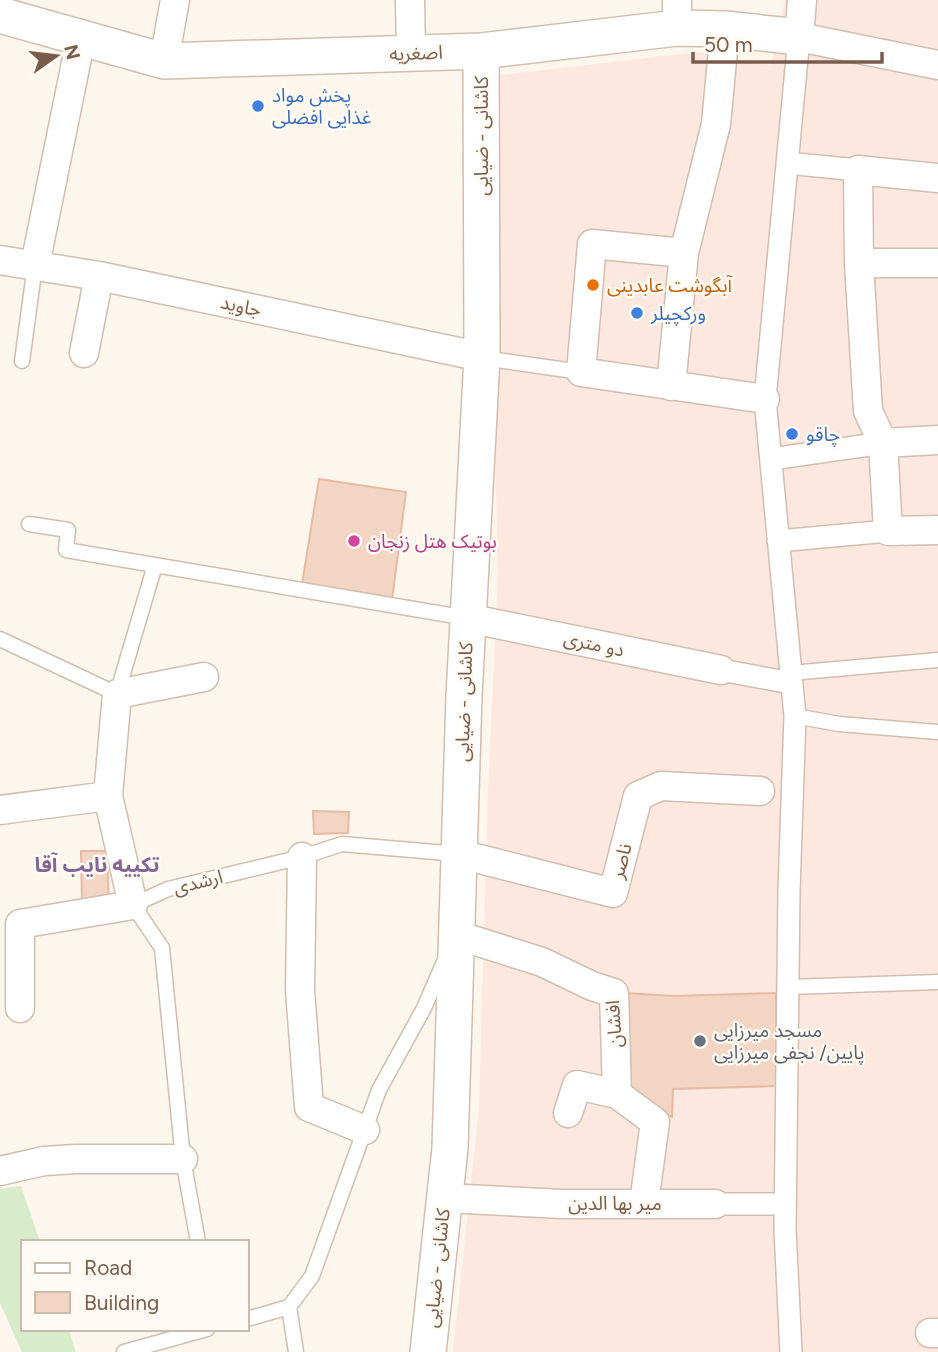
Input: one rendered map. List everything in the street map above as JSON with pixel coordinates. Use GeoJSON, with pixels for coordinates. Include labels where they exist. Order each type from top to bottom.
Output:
{"type":"FeatureCollection","features":[{"type":"Feature","properties":{"kind":"street"},"geometry":{"type":"LineString","coordinates":[[164,61],[175,0]]}},
{"type":"Feature","properties":{"kind":"street"},"geometry":{"type":"LineString","coordinates":[[410,0],[411,53]]}},
{"type":"Feature","properties":{"kind":"street"},"geometry":{"type":"LineString","coordinates":[[791,1352],[785,1204],[795,716],[765,399],[802,0]]}},
{"type":"Feature","properties":{"kind":"street","name":"اصغریه"},"geometry":{"type":"LineString","coordinates":[[0,15],[164,61],[481,51],[677,14],[725,29],[799,37]]}},
{"type":"Feature","properties":{"kind":"street"},"geometry":{"type":"LineString","coordinates":[[671,386],[684,253],[716,124],[725,29]]}},
{"type":"Feature","properties":{"kind":"street"},"geometry":{"type":"LineString","coordinates":[[799,37],[938,65]]}},
{"type":"Feature","properties":{"kind":"street"},"geometry":{"type":"LineString","coordinates":[[35,265],[81,38]]}},
{"type":"Feature","properties":{"kind":"street","name":"کاشانی - ضیایی"},"geometry":{"type":"LineString","coordinates":[[428,1352],[450,1148],[467,618],[482,358],[481,51]]}},
{"type":"Feature","properties":{"kind":"street"},"geometry":{"type":"LineString","coordinates":[[787,163],[938,178]]}},
{"type":"Feature","properties":{"kind":"street"},"geometry":{"type":"LineString","coordinates":[[858,170],[859,263],[868,411],[883,443],[888,531]]}},
{"type":"Feature","properties":{"kind":"street"},"geometry":{"type":"LineString","coordinates":[[684,253],[592,244],[581,372],[765,399]]}},
{"type":"Feature","properties":{"kind":"street","name":"جاوید"},"geometry":{"type":"LineString","coordinates":[[0,261],[99,276],[482,358]]}},
{"type":"Feature","properties":{"kind":"street"},"geometry":{"type":"LineString","coordinates":[[859,263],[938,263]]}},
{"type":"Feature","properties":{"kind":"street"},"geometry":{"type":"LineString","coordinates":[[83,353],[99,276]]}},
{"type":"Feature","properties":{"kind":"street"},"geometry":{"type":"LineString","coordinates":[[771,459],[883,443],[938,440]]}},
{"type":"Feature","properties":{"kind":"street"},"geometry":{"type":"LineString","coordinates":[[778,541],[888,531],[938,530]]}},
{"type":"Feature","properties":{"kind":"street","name":"دو متری"},"geometry":{"type":"LineString","coordinates":[[467,618],[721,670]]}},
{"type":"Feature","properties":{"kind":"street"},"geometry":{"type":"LineString","coordinates":[[721,670],[791,678]]}},
{"type":"Feature","properties":{"kind":"street"},"geometry":{"type":"LineString","coordinates":[[133,905],[108,796],[117,694],[204,677]]}},
{"type":"Feature","properties":{"kind":"street","name":"ناصر"},"geometry":{"type":"LineString","coordinates":[[460,854],[613,893],[638,796],[661,786],[761,791]]}},
{"type":"Feature","properties":{"kind":"street"},"geometry":{"type":"LineString","coordinates":[[761,791],[792,794]]}},
{"type":"Feature","properties":{"kind":"street"},"geometry":{"type":"LineString","coordinates":[[0,810],[108,796]]}},
{"type":"Feature","properties":{"kind":"street"},"geometry":{"type":"LineString","coordinates":[[302,857],[300,990],[309,1107],[365,1130]]}},
{"type":"Feature","properties":{"kind":"street","name":"ارشدی"},"geometry":{"type":"LineString","coordinates":[[20,1008],[10,961],[20,924],[133,905]]}},
{"type":"Feature","properties":{"kind":"street","name":"افشان"},"geometry":{"type":"LineString","coordinates":[[457,935],[542,962],[592,986],[614,993],[617,1094]]}},
{"type":"Feature","properties":{"kind":"street"},"geometry":{"type":"LineString","coordinates":[[568,1113],[576,1085],[617,1094],[655,1122],[644,1203]]}},
{"type":"Feature","properties":{"kind":"street"},"geometry":{"type":"LineString","coordinates":[[0,1171],[44,1161],[76,1158],[183,1159]]}},
{"type":"Feature","properties":{"kind":"street","name":"میر بها الدین"},"geometry":{"type":"LineString","coordinates":[[445,1198],[562,1204],[785,1204]]}},
{"type":"Feature","properties":{"kind":"lane"},"geometry":{"type":"LineString","coordinates":[[22,361],[35,265]]}},
{"type":"Feature","properties":{"kind":"lane"},"geometry":{"type":"LineString","coordinates":[[482,358],[581,372]]}},
{"type":"Feature","properties":{"kind":"lane"},"geometry":{"type":"LineString","coordinates":[[29,524],[68,530],[66,550],[467,618]]}},
{"type":"Feature","properties":{"kind":"lane"},"geometry":{"type":"LineString","coordinates":[[0,639],[117,694],[156,565]]}},
{"type":"Feature","properties":{"kind":"lane"},"geometry":{"type":"LineString","coordinates":[[791,678],[938,660]]}},
{"type":"Feature","properties":{"kind":"lane"},"geometry":{"type":"LineString","coordinates":[[795,716],[839,724],[938,733]]}},
{"type":"Feature","properties":{"kind":"lane","name":"ارشدی"},"geometry":{"type":"LineString","coordinates":[[133,905],[168,889],[302,857],[342,844],[460,854]]}},
{"type":"Feature","properties":{"kind":"lane"},"geometry":{"type":"LineString","coordinates":[[133,905],[162,948],[183,1159],[198,1240]]}},
{"type":"Feature","properties":{"kind":"lane"},"geometry":{"type":"LineString","coordinates":[[248,1318],[289,1307],[312,1276],[379,1090],[424,1008],[457,935]]}},
{"type":"Feature","properties":{"kind":"lane"},"geometry":{"type":"LineString","coordinates":[[789,987],[938,982]]}},
{"type":"Feature","properties":{"kind":"lane"},"geometry":{"type":"LineString","coordinates":[[289,1307],[296,1352]]}},
{"type":"Feature","properties":{"kind":"lane"},"geometry":{"type":"LineString","coordinates":[[124,1352],[200,1331]]}},
{"type":"Feature","properties":{"kind":"shaded area"},"geometry":{"type":"Polygon","coordinates":[[[785,0],[938,0],[938,1352],[453,1352],[479,1107],[488,791],[498,576],[494,412],[494,76],[699,52],[771,66],[785,0]]]}},
{"type":"Feature","properties":{"kind":"green space"},"geometry":{"type":"Polygon","coordinates":[[[21,1186],[39,1240],[21,1240],[21,1331],[69,1331],[76,1352],[22,1352],[0,1303],[0,1189],[21,1186]]]}},
{"type":"Feature","properties":{"kind":"building","name":"بوتیک هتل زنجان"},"geometry":{"type":"Polygon","coordinates":[[[319,479],[406,492],[392,600],[301,590],[319,479]]]}},
{"type":"Feature","properties":{"kind":"building"},"geometry":{"type":"Polygon","coordinates":[[[313,811],[349,812],[348,833],[314,834],[313,811]]]}},
{"type":"Feature","properties":{"kind":"building"},"geometry":{"type":"Polygon","coordinates":[[[81,851],[107,851],[109,904],[82,904],[81,851]]]}},
{"type":"Feature","properties":{"kind":"building","name":"مسجد میرزایی پایین/ نجفی میرزایی"},"geometry":{"type":"Polygon","coordinates":[[[625,993],[674,996],[776,993],[777,1086],[673,1089],[672,1117],[624,1093],[625,993]]]}},
{"type":"Feature","properties":{"kind":"place","name":"پخش مواد غذایی افضلی"},"geometry":{"type":"Point","coordinates":[258,106]}},
{"type":"Feature","properties":{"kind":"place","name":"آبگوشت عابدینی"},"geometry":{"type":"Point","coordinates":[593,285]}},
{"type":"Feature","properties":{"kind":"place","name":"ورکچیلر"},"geometry":{"type":"Point","coordinates":[637,313]}},
{"type":"Feature","properties":{"kind":"place","name":"چاقو"},"geometry":{"type":"Point","coordinates":[792,434]}},
{"type":"Feature","properties":{"kind":"place","name":"بوتیک هتل زنجان"},"geometry":{"type":"Point","coordinates":[354,541]}},
{"type":"Feature","properties":{"kind":"place","name":"مسجد میرزایی پایین/ نجفی میرزایی"},"geometry":{"type":"Point","coordinates":[700,1041]}},
{"type":"Feature","properties":{"kind":"district","name":"تکییه نایب آقا"},"geometry":{"type":"Point","coordinates":[97,864]}}]}
